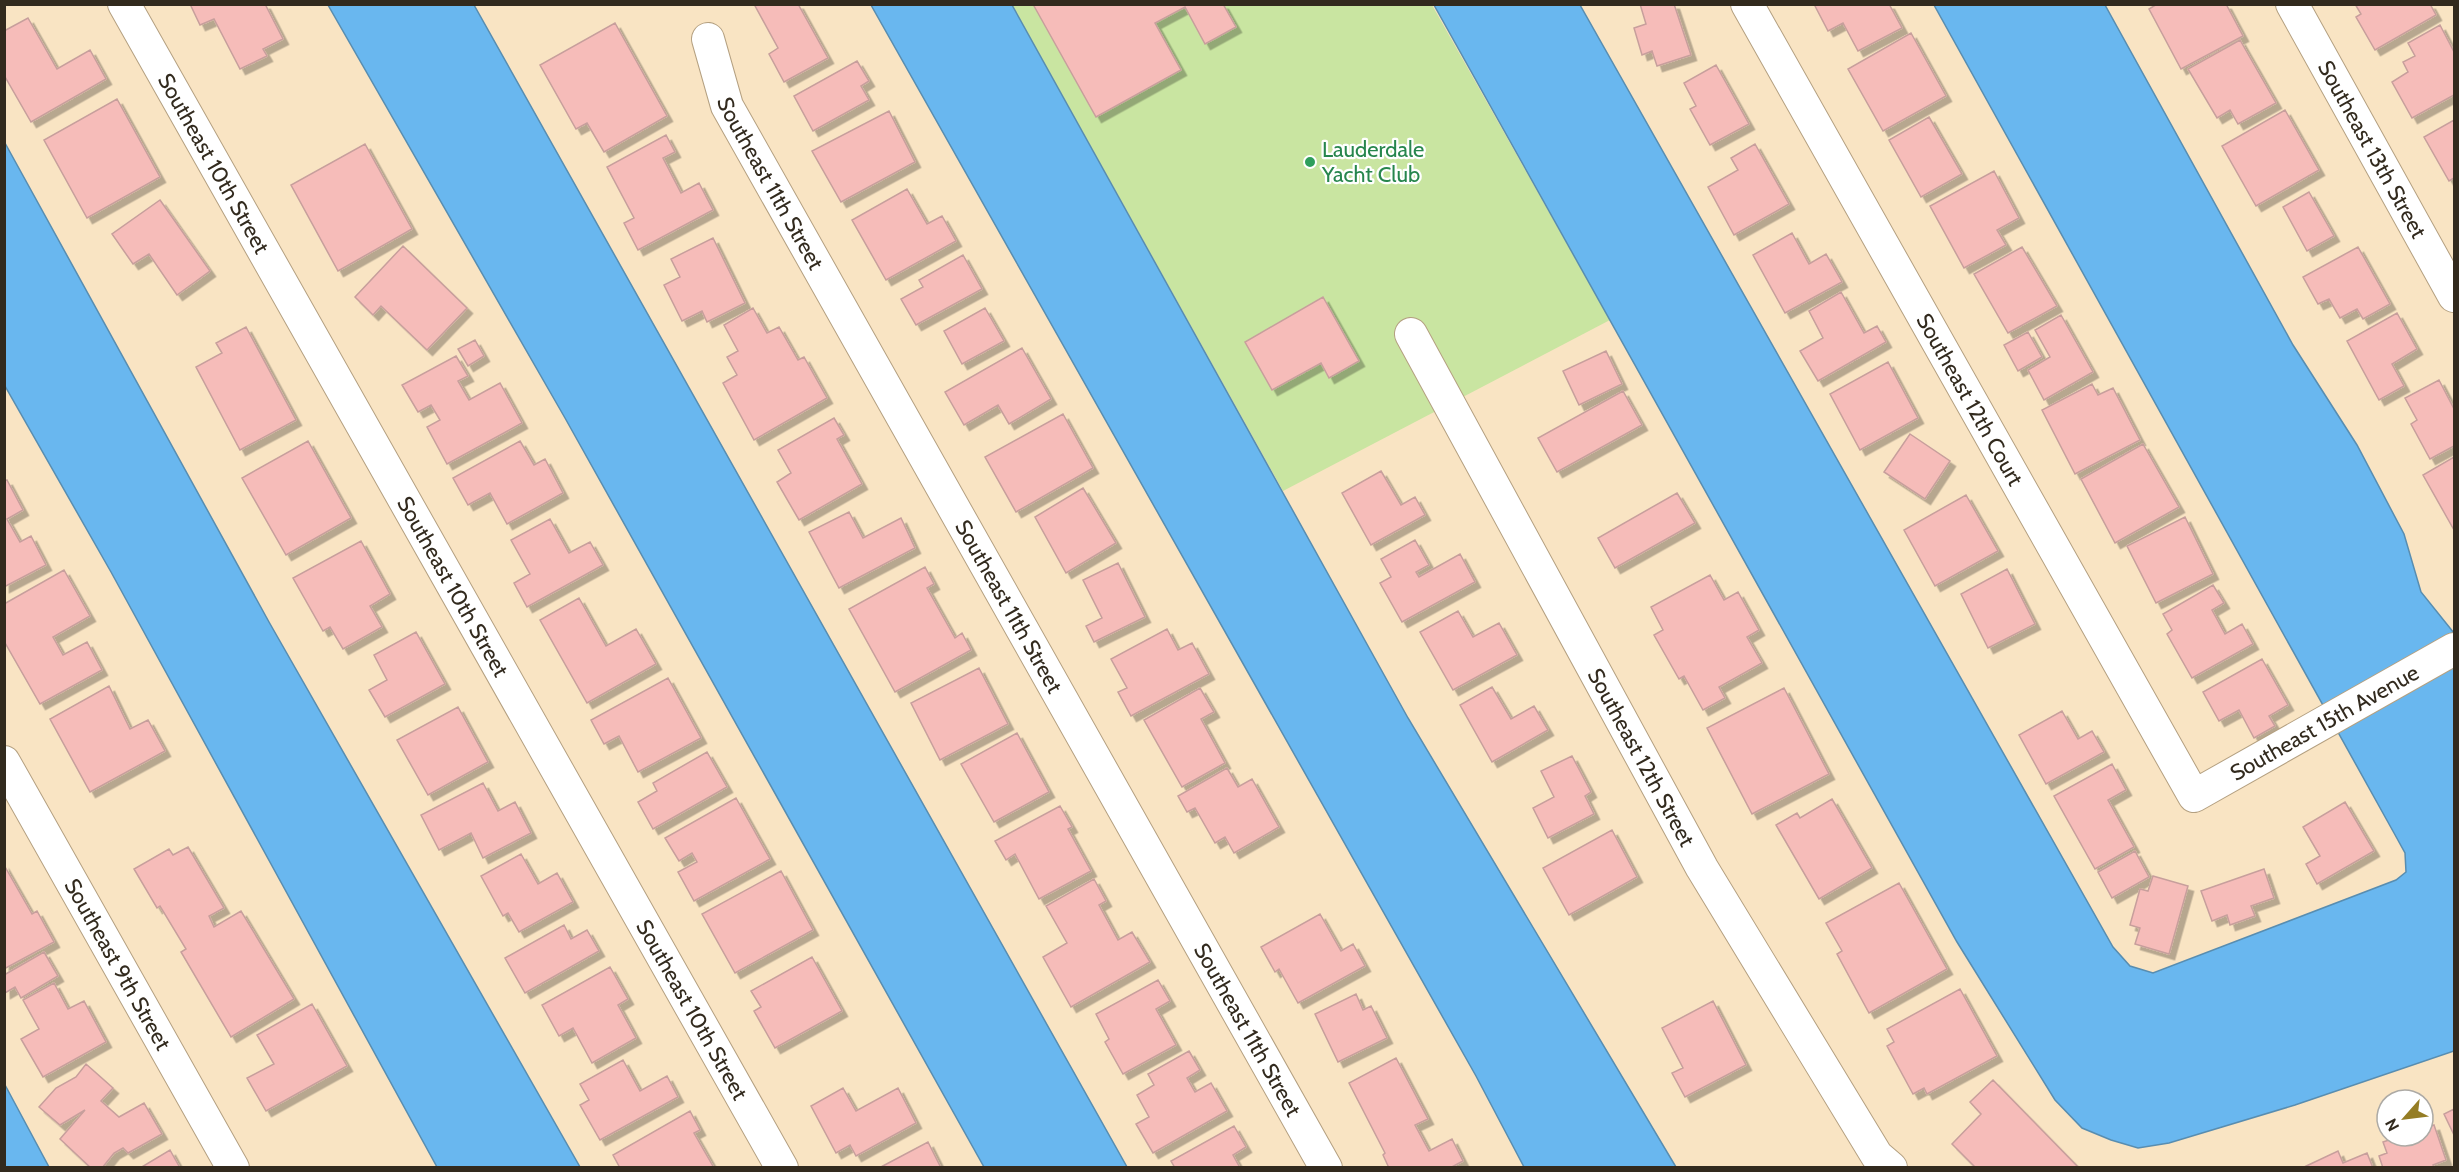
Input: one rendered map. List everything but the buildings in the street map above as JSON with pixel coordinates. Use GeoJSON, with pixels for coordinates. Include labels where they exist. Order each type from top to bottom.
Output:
{"type":"FeatureCollection","features":[{"type":"Feature","properties":{"kind":"street","name":"Southeast 10th Street"},"geometry":{"type":"LineString","coordinates":[[124,4],[782,1167]]}},
{"type":"Feature","properties":{"kind":"street","name":"Southeast 12th Court"},"geometry":{"type":"LineString","coordinates":[[1747,4],[2193,796]]}},
{"type":"Feature","properties":{"kind":"street","name":"Southeast 13th Street"},"geometry":{"type":"LineString","coordinates":[[2292,4],[2454,296]]}},
{"type":"Feature","properties":{"kind":"street","name":"Southeast 11th Street"},"geometry":{"type":"LineString","coordinates":[[708,39],[727,106],[1326,1167]]}},
{"type":"Feature","properties":{"kind":"street","name":"Southeast 12th Street"},"geometry":{"type":"LineString","coordinates":[[1411,334],[1702,868],[1875,1164]]}},
{"type":"Feature","properties":{"kind":"street","name":"Southeast 15th Avenue"},"geometry":{"type":"LineString","coordinates":[[2193,796],[2454,649]]}},
{"type":"Feature","properties":{"kind":"street","name":"Southeast 9th Street"},"geometry":{"type":"LineString","coordinates":[[4,762],[233,1167]]}},
{"type":"Feature","properties":{"kind":"green space","name":"Lauderdale Yacht Club"},"geometry":{"type":"Polygon","coordinates":[[[1012,5],[1432,5],[1610,320],[1283,491],[1012,5]]]}},
{"type":"Feature","properties":{"kind":"water"},"geometry":{"type":"Polygon","coordinates":[[[328,5],[474,5],[1127,1167],[984,1167],[565,418],[328,5]]]}},
{"type":"Feature","properties":{"kind":"water"},"geometry":{"type":"Polygon","coordinates":[[[871,5],[1012,5],[1408,718],[1676,1167],[1524,1167],[1476,1076],[871,5]]]}},
{"type":"Feature","properties":{"kind":"water"},"geometry":{"type":"Polygon","coordinates":[[[1434,5],[1580,5],[2113,947],[2130,966],[2153,973],[2396,880],[2406,872],[2405,853],[1934,5],[2105,5],[2293,345],[2357,445],[2404,534],[2421,592],[2454,633],[2454,1051],[2295,1105],[2169,1143],[2138,1148],[2082,1128],[2055,1100],[1957,942],[1434,5]]]}},
{"type":"Feature","properties":{"kind":"water"},"geometry":{"type":"Polygon","coordinates":[[[5,143],[269,622],[580,1167],[437,1167],[111,572],[5,386],[5,143]]]}},
{"type":"Feature","properties":{"kind":"water"},"geometry":{"type":"Polygon","coordinates":[[[4,1083],[49,1167],[5,1167],[4,1083]]]}},
{"type":"Feature","properties":{"kind":"place","name":"Lauderdale Yacht Club"},"geometry":{"type":"Point","coordinates":[1310,162]}}]}
